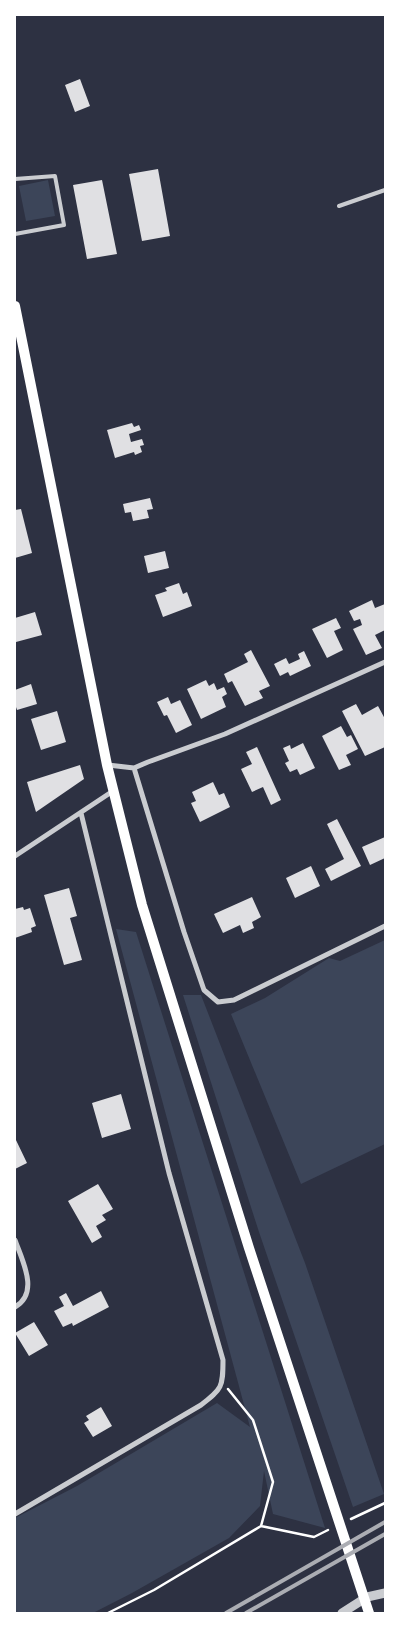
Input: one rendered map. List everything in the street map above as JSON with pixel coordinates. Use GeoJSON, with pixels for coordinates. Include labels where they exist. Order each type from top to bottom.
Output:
{"type":"FeatureCollection","features":[{"type":"Feature","properties":{"kind":"main road"},"geometry":{"type":"LineString","coordinates":[[15,306],[107,765],[142,905],[249,1248],[369,1613]]}},
{"type":"Feature","properties":{"kind":"street"},"geometry":{"type":"LineString","coordinates":[[107,765],[134,768],[225,734],[385,662]]}},
{"type":"Feature","properties":{"kind":"street"},"geometry":{"type":"LineString","coordinates":[[134,768],[184,932],[204,990],[218,1002],[234,1000],[385,926]]}},
{"type":"Feature","properties":{"kind":"street"},"geometry":{"type":"LineString","coordinates":[[15,856],[113,791]]}},
{"type":"Feature","properties":{"kind":"street"},"geometry":{"type":"LineString","coordinates":[[15,1514],[201,1405],[215,1394],[223,1382],[223,1360],[169,1173],[81,813]]}},
{"type":"Feature","properties":{"kind":"street"},"geometry":{"type":"LineString","coordinates":[[15,1240],[27,1274],[28,1290],[19,1305],[15,1307]]}},
{"type":"Feature","properties":{"kind":"street"},"geometry":{"type":"LineString","coordinates":[[342,1613],[367,1597],[385,1593]]}},
{"type":"Feature","properties":{"kind":"lane"},"geometry":{"type":"LineString","coordinates":[[15,179],[55,176],[64,224],[15,234]]}},
{"type":"Feature","properties":{"kind":"lane"},"geometry":{"type":"LineString","coordinates":[[339,206],[385,190]]}},
{"type":"Feature","properties":{"kind":"path"},"geometry":{"type":"LineString","coordinates":[[223,1382],[253,1420],[273,1482],[261,1526]]}},
{"type":"Feature","properties":{"kind":"path"},"geometry":{"type":"LineString","coordinates":[[349,1520],[385,1503]]}},
{"type":"Feature","properties":{"kind":"path"},"geometry":{"type":"LineString","coordinates":[[108,1613],[154,1590],[261,1526],[314,1537],[331,1529]]}},
{"type":"Feature","properties":{"kind":"shaded area"},"geometry":{"type":"Polygon","coordinates":[[[48,180],[55,216],[26,221],[19,186],[48,180]]]}},
{"type":"Feature","properties":{"kind":"shaded area"},"geometry":{"type":"Polygon","coordinates":[[[116,929],[136,932],[325,1528],[273,1514],[264,1471],[260,1506],[229,1538],[93,1613],[15,1613],[15,1518],[77,1486],[217,1403],[250,1427],[116,929]]]}},
{"type":"Feature","properties":{"kind":"shaded area"},"geometry":{"type":"Polygon","coordinates":[[[385,940],[385,1144],[301,1184],[231,1014],[265,998],[329,958],[340,961],[385,940]]]}},
{"type":"Feature","properties":{"kind":"shaded area"},"geometry":{"type":"Polygon","coordinates":[[[183,995],[201,995],[305,1263],[384,1494],[353,1507],[259,1232],[183,995]]]}},
{"type":"Feature","properties":{"kind":"building"},"geometry":{"type":"Polygon","coordinates":[[[80,79],[90,106],[75,112],[65,85],[80,79]]]}},
{"type":"Feature","properties":{"kind":"building"},"geometry":{"type":"Polygon","coordinates":[[[158,169],[170,236],[142,241],[129,174],[158,169]]]}},
{"type":"Feature","properties":{"kind":"building"},"geometry":{"type":"Polygon","coordinates":[[[102,180],[117,254],[87,259],[73,185],[102,180]]]}},
{"type":"Feature","properties":{"kind":"building"},"geometry":{"type":"Polygon","coordinates":[[[132,423],[134,427],[139,425],[141,430],[129,434],[131,442],[142,439],[144,445],[140,446],[142,452],[135,455],[134,452],[115,458],[107,430],[132,423]]]}},
{"type":"Feature","properties":{"kind":"building"},"geometry":{"type":"Polygon","coordinates":[[[150,498],[153,509],[147,510],[149,518],[133,521],[131,512],[125,513],[123,504],[150,498]]]}},
{"type":"Feature","properties":{"kind":"building"},"geometry":{"type":"Polygon","coordinates":[[[21,509],[32,553],[15,558],[15,510],[21,509]]]}},
{"type":"Feature","properties":{"kind":"building"},"geometry":{"type":"Polygon","coordinates":[[[165,551],[169,568],[148,573],[144,556],[165,551]]]}},
{"type":"Feature","properties":{"kind":"building"},"geometry":{"type":"Polygon","coordinates":[[[179,583],[183,594],[187,592],[192,606],[163,617],[155,595],[167,591],[165,588],[179,583]]]}},
{"type":"Feature","properties":{"kind":"building"},"geometry":{"type":"Polygon","coordinates":[[[372,600],[375,608],[385,604],[385,630],[375,635],[382,648],[366,655],[353,629],[362,625],[360,619],[354,621],[349,611],[372,600]]]}},
{"type":"Feature","properties":{"kind":"building"},"geometry":{"type":"Polygon","coordinates":[[[35,612],[42,635],[16,642],[15,618],[35,612]]]}},
{"type":"Feature","properties":{"kind":"building"},"geometry":{"type":"Polygon","coordinates":[[[336,618],[341,628],[334,631],[343,650],[327,658],[312,629],[336,618]]]}},
{"type":"Feature","properties":{"kind":"building"},"geometry":{"type":"Polygon","coordinates":[[[251,650],[270,686],[259,691],[263,698],[245,706],[232,681],[228,683],[224,674],[248,662],[244,654],[251,650]]]}},
{"type":"Feature","properties":{"kind":"building"},"geometry":{"type":"Polygon","coordinates":[[[304,651],[311,666],[290,676],[288,672],[280,676],[274,664],[286,658],[289,664],[300,659],[298,654],[304,651]]]}},
{"type":"Feature","properties":{"kind":"building"},"geometry":{"type":"Polygon","coordinates":[[[206,680],[209,686],[214,683],[217,690],[224,687],[227,694],[222,697],[226,707],[201,719],[187,689],[206,680]]]}},
{"type":"Feature","properties":{"kind":"building"},"geometry":{"type":"Polygon","coordinates":[[[31,684],[37,704],[17,710],[15,690],[31,684]]]}},
{"type":"Feature","properties":{"kind":"building"},"geometry":{"type":"Polygon","coordinates":[[[168,697],[171,704],[180,700],[192,725],[176,733],[167,715],[164,716],[157,702],[168,697]]]}},
{"type":"Feature","properties":{"kind":"building"},"geometry":{"type":"Polygon","coordinates":[[[356,704],[362,715],[378,706],[385,719],[385,747],[365,756],[342,711],[356,704]]]}},
{"type":"Feature","properties":{"kind":"building"},"geometry":{"type":"Polygon","coordinates":[[[57,711],[66,742],[41,750],[31,719],[57,711]]]}},
{"type":"Feature","properties":{"kind":"building"},"geometry":{"type":"Polygon","coordinates":[[[341,726],[347,737],[351,735],[358,749],[346,755],[351,765],[339,770],[322,736],[341,726]]]}},
{"type":"Feature","properties":{"kind":"building"},"geometry":{"type":"Polygon","coordinates":[[[303,743],[315,768],[300,775],[297,769],[290,772],[285,763],[289,761],[283,748],[290,745],[291,749],[303,743]]]}},
{"type":"Feature","properties":{"kind":"building"},"geometry":{"type":"Polygon","coordinates":[[[257,747],[281,800],[271,805],[263,787],[252,792],[241,769],[252,764],[246,752],[257,747]]]}},
{"type":"Feature","properties":{"kind":"building"},"geometry":{"type":"Polygon","coordinates":[[[80,765],[84,779],[36,812],[27,782],[80,765]]]}},
{"type":"Feature","properties":{"kind":"building"},"geometry":{"type":"Polygon","coordinates":[[[213,782],[219,795],[224,793],[230,807],[200,822],[191,803],[196,801],[192,792],[213,782]]]}},
{"type":"Feature","properties":{"kind":"building"},"geometry":{"type":"Polygon","coordinates":[[[337,819],[361,866],[331,881],[325,869],[344,859],[327,824],[337,819]]]}},
{"type":"Feature","properties":{"kind":"building"},"geometry":{"type":"Polygon","coordinates":[[[385,837],[385,858],[370,865],[362,847],[385,837]]]}},
{"type":"Feature","properties":{"kind":"building"},"geometry":{"type":"Polygon","coordinates":[[[311,866],[320,886],[295,898],[286,878],[311,866]]]}},
{"type":"Feature","properties":{"kind":"building"},"geometry":{"type":"Polygon","coordinates":[[[69,888],[77,916],[70,918],[82,960],[64,965],[44,895],[69,888]]]}},
{"type":"Feature","properties":{"kind":"building"},"geometry":{"type":"Polygon","coordinates":[[[252,897],[261,917],[252,922],[254,928],[243,933],[240,925],[223,933],[214,914],[252,897]]]}},
{"type":"Feature","properties":{"kind":"building"},"geometry":{"type":"Polygon","coordinates":[[[23,907],[24,910],[30,908],[36,926],[31,928],[32,932],[15,938],[15,909],[23,907]]]}},
{"type":"Feature","properties":{"kind":"building"},"geometry":{"type":"Polygon","coordinates":[[[121,1094],[131,1129],[102,1138],[92,1103],[121,1094]]]}},
{"type":"Feature","properties":{"kind":"building"},"geometry":{"type":"Polygon","coordinates":[[[15,1138],[27,1163],[15,1169],[15,1138]]]}},
{"type":"Feature","properties":{"kind":"building"},"geometry":{"type":"Polygon","coordinates":[[[98,1184],[113,1209],[102,1215],[106,1220],[96,1226],[102,1237],[92,1243],[68,1201],[98,1184]]]}},
{"type":"Feature","properties":{"kind":"building"},"geometry":{"type":"Polygon","coordinates":[[[101,1291],[109,1307],[73,1326],[72,1323],[63,1327],[54,1311],[64,1306],[59,1297],[66,1293],[73,1306],[101,1291]]]}},
{"type":"Feature","properties":{"kind":"building"},"geometry":{"type":"Polygon","coordinates":[[[34,1322],[48,1345],[29,1356],[15,1333],[34,1322]]]}},
{"type":"Feature","properties":{"kind":"building"},"geometry":{"type":"Polygon","coordinates":[[[101,1407],[112,1426],[93,1437],[84,1423],[89,1420],[86,1416],[101,1407]]]}},
{"type":"Feature","properties":{"kind":"railway"},"geometry":{"type":"LineString","coordinates":[[226,1613],[385,1522]]}},
{"type":"Feature","properties":{"kind":"railway"},"geometry":{"type":"LineString","coordinates":[[246,1613],[385,1534]]}}]}
